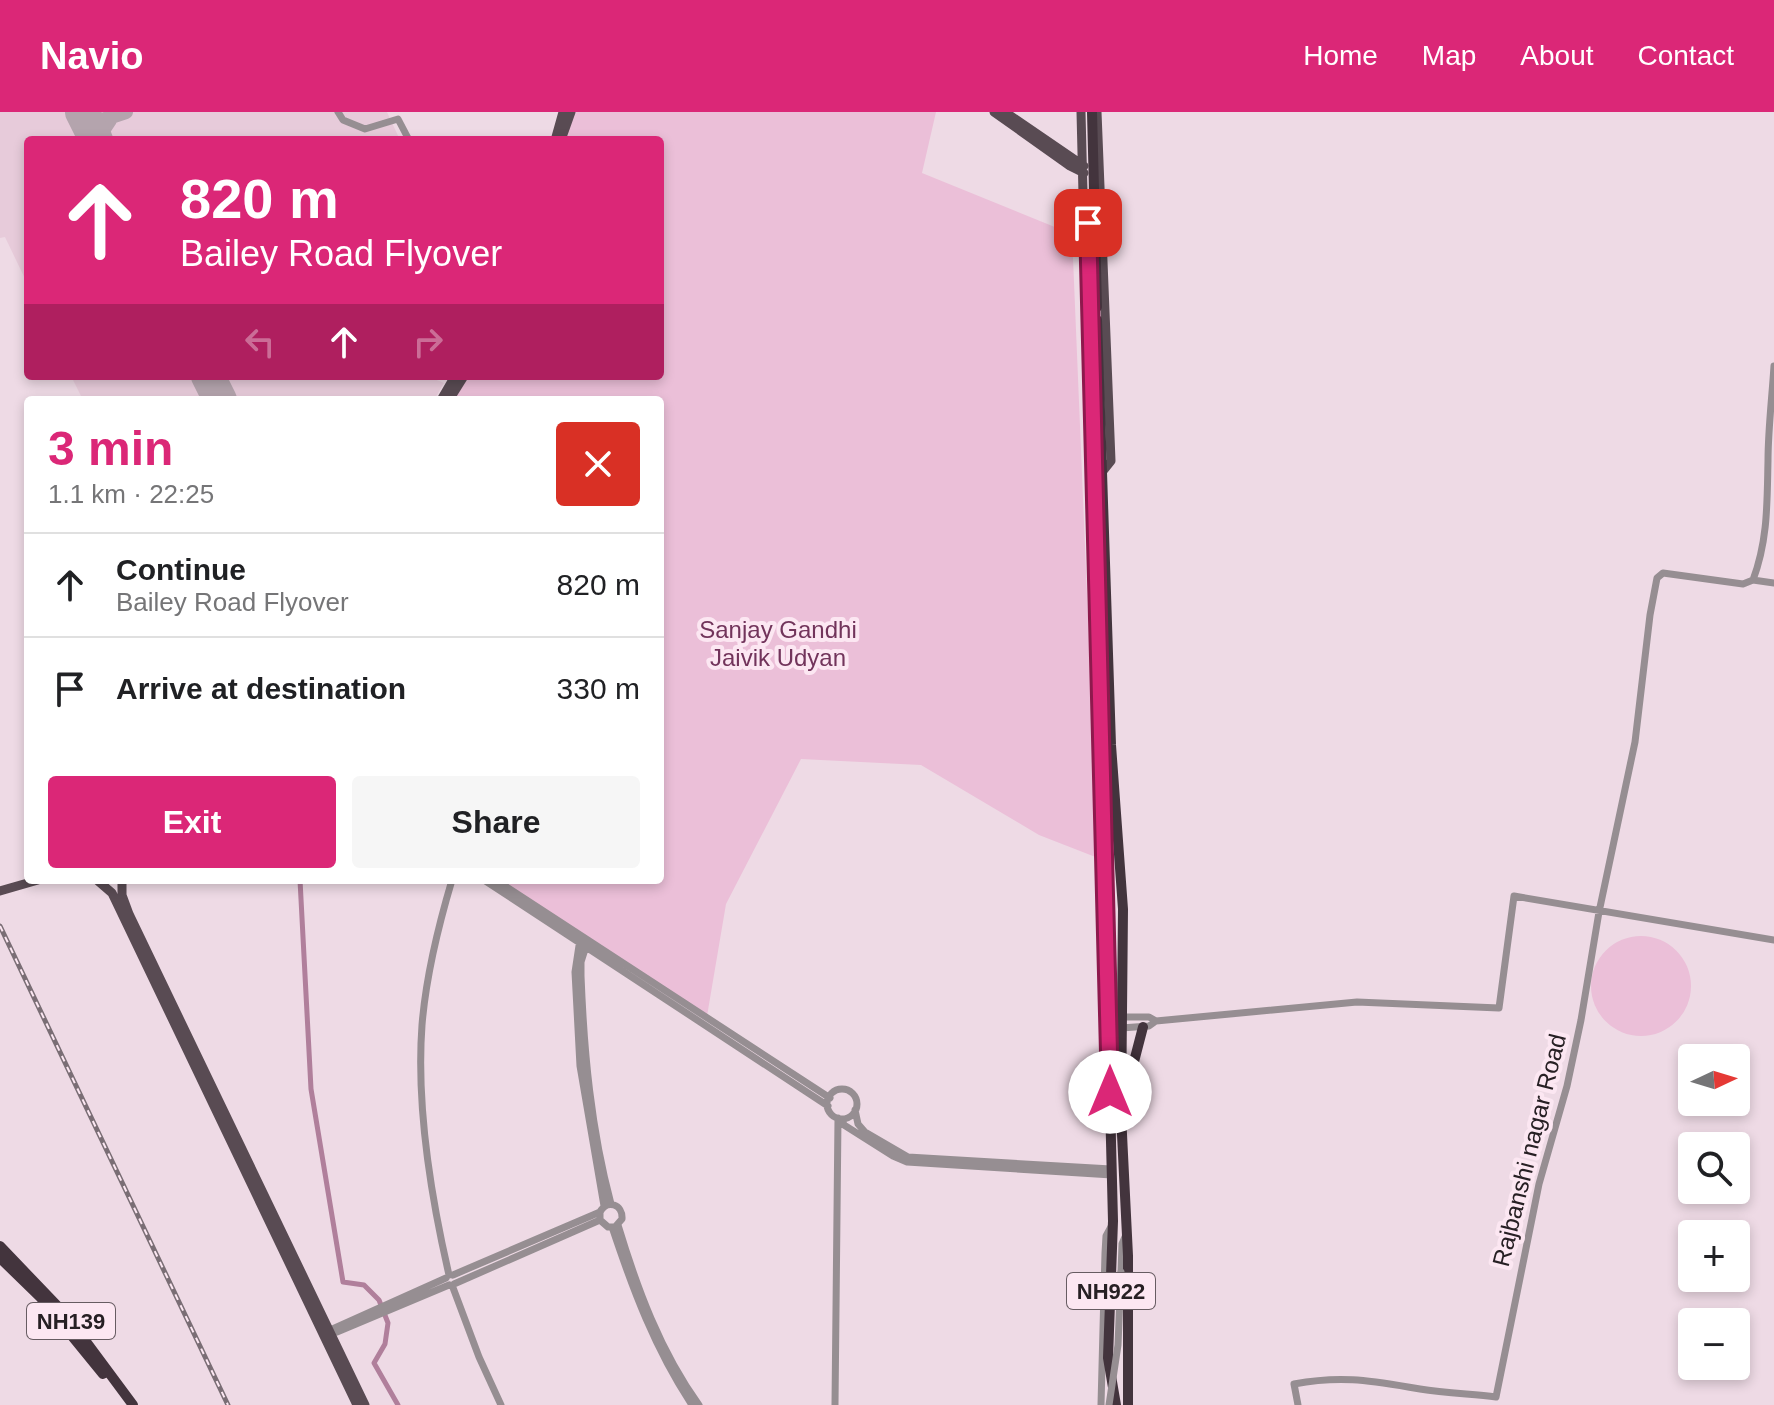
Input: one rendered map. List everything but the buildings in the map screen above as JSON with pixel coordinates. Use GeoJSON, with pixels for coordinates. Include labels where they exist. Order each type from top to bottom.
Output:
{"type":"FeatureCollection","features":[{"type":"Feature","properties":{"kind":"highway","name":"NH922"},"geometry":{"type":"LineString","coordinates":[[1089,112],[1099,472],[1115,811],[1123,909],[1121,1022],[1128,1405]]}},
{"type":"Feature","properties":{"kind":"highway","name":"NH922"},"geometry":{"type":"LineString","coordinates":[[1099,472],[1113,1221],[1108,1358],[1116,1405]]}},
{"type":"Feature","properties":{"kind":"highway"},"geometry":{"type":"LineString","coordinates":[[1105,863],[1111,894],[1116,895],[1115,811]]}},
{"type":"Feature","properties":{"kind":"highway"},"geometry":{"type":"LineString","coordinates":[[1108,972],[1111,919],[1115,916],[1118,921],[1121,981]]}},
{"type":"Feature","properties":{"kind":"highway"},"geometry":{"type":"LineString","coordinates":[[1122,1089],[1130,1077],[1143,1027]]}},
{"type":"Feature","properties":{"kind":"highway","name":"NH139"},"geometry":{"type":"LineString","coordinates":[[0,1246],[67,1316],[133,1405]]}},
{"type":"Feature","properties":{"kind":"highway","name":"NH139"},"geometry":{"type":"LineString","coordinates":[[0,1258],[60,1320],[125,1405]]}},
{"type":"Feature","properties":{"kind":"main road"},"geometry":{"type":"LineString","coordinates":[[558,136],[563,112]]}},
{"type":"Feature","properties":{"kind":"main road"},"geometry":{"type":"LineString","coordinates":[[559,136],[571,112]]}},
{"type":"Feature","properties":{"kind":"main road"},"geometry":{"type":"LineString","coordinates":[[994,112],[1082,169],[1099,171]]}},
{"type":"Feature","properties":{"kind":"main road"},"geometry":{"type":"LineString","coordinates":[[1005,112],[1082,169]]}},
{"type":"Feature","properties":{"kind":"main road"},"geometry":{"type":"LineString","coordinates":[[1089,112],[1098,132],[1111,461],[1099,472],[1091,468],[1082,169],[1081,131],[1089,112]]}},
{"type":"Feature","properties":{"kind":"main road"},"geometry":{"type":"LineString","coordinates":[[1081,131],[1098,132]]}},
{"type":"Feature","properties":{"kind":"main road"},"geometry":{"type":"LineString","coordinates":[[1083,204],[1100,203]]}},
{"type":"Feature","properties":{"kind":"main road"},"geometry":{"type":"LineString","coordinates":[[0,891],[24,884]]}},
{"type":"Feature","properties":{"kind":"main road"},"geometry":{"type":"LineString","coordinates":[[102,884],[112,893],[327,1334],[365,1405]]}},
{"type":"Feature","properties":{"kind":"main road"},"geometry":{"type":"LineString","coordinates":[[122,884],[122,895],[129,914],[327,1334],[357,1405]]}},
{"type":"Feature","properties":{"kind":"street"},"geometry":{"type":"LineString","coordinates":[[338,112],[343,120],[365,129],[398,119],[407,136]]}},
{"type":"Feature","properties":{"kind":"street"},"geometry":{"type":"LineString","coordinates":[[1774,366],[1767,520],[1760,561],[1753,580],[1774,583]]}},
{"type":"Feature","properties":{"kind":"street","name":"Rajbanshi nagar Road"},"geometry":{"type":"LineString","coordinates":[[1298,1405],[1294,1384],[1328,1378],[1363,1379],[1496,1397],[1533,1210],[1571,1071],[1599,912],[1632,761],[1657,578],[1663,573],[1743,584],[1753,580]]}},
{"type":"Feature","properties":{"kind":"street"},"geometry":{"type":"LineString","coordinates":[[451,884],[427,985],[421,1049],[428,1168],[450,1280],[501,1405]]}},
{"type":"Feature","properties":{"kind":"street"},"geometry":{"type":"LineString","coordinates":[[490,884],[829,1102]]}},
{"type":"Feature","properties":{"kind":"street"},"geometry":{"type":"LineString","coordinates":[[502,884],[583,942]]}},
{"type":"Feature","properties":{"kind":"street"},"geometry":{"type":"LineString","coordinates":[[1121,1022],[1143,1027],[1156,1021],[1357,1002],[1499,1008],[1514,896],[1774,940]]}},
{"type":"Feature","properties":{"kind":"street"},"geometry":{"type":"LineString","coordinates":[[327,1334],[604,1211],[618,1206],[622,1219],[615,1226],[605,1226],[604,1211],[602,1170],[587,1078],[581,976],[583,942]]}},
{"type":"Feature","properties":{"kind":"street"},"geometry":{"type":"LineString","coordinates":[[1121,1022],[1149,1017],[1156,1021]]}},
{"type":"Feature","properties":{"kind":"street"},"geometry":{"type":"LineString","coordinates":[[837,1090],[848,1090],[856,1099],[858,1124],[865,1132],[908,1157],[1111,1172],[907,1162],[844,1125],[840,1118],[830,1113],[829,1102],[837,1090]]}},
{"type":"Feature","properties":{"kind":"street"},"geometry":{"type":"LineString","coordinates":[[840,1118],[850,1116],[855,1110]]}},
{"type":"Feature","properties":{"kind":"street"},"geometry":{"type":"LineString","coordinates":[[835,1405],[840,1118]]}},
{"type":"Feature","properties":{"kind":"street"},"geometry":{"type":"LineString","coordinates":[[1101,1405],[1106,1236],[1113,1221]]}},
{"type":"Feature","properties":{"kind":"street"},"geometry":{"type":"LineString","coordinates":[[615,1226],[633,1293],[649,1331],[692,1405]]}},
{"type":"Feature","properties":{"kind":"street"},"geometry":{"type":"LineString","coordinates":[[615,1226],[654,1327],[676,1370],[699,1405]]}},
{"type":"Feature","properties":{"kind":"street"},"geometry":{"type":"LineString","coordinates":[[1109,1405],[1118,1345],[1122,1244],[1127,1232]]}},
{"type":"Feature","properties":{"kind":"shaded area"},"geometry":{"type":"Polygon","coordinates":[[[0,112],[387,112],[398,136],[24,136],[24,277],[5,237],[0,238],[0,112]]]}},
{"type":"Feature","properties":{"kind":"shaded area"},"geometry":{"type":"Polygon","coordinates":[[[73,380],[437,380],[444,383],[436,396],[81,396],[73,380]]]}},
{"type":"Feature","properties":{"kind":"green space","name":"Sanjay Gandhi Jaivik Udyan"},"geometry":{"type":"Polygon","coordinates":[[[568,112],[936,112],[922,173],[1072,234],[1098,858],[1039,835],[921,765],[801,759],[726,904],[707,1016],[500,884],[664,884],[664,396],[454,396],[464,380],[664,380],[664,136],[560,136],[568,112]]]}},
{"type":"Feature","properties":{"kind":"green space"},"geometry":{"type":"Polygon","coordinates":[[[1641,936],[1660,940],[1676,951],[1687,967],[1691,986],[1687,1005],[1676,1021],[1660,1032],[1641,1036],[1622,1032],[1606,1021],[1595,1005],[1591,986],[1595,967],[1606,951],[1622,940],[1641,936]]]}},
{"type":"Feature","properties":{"kind":"waterway"},"geometry":{"type":"LineString","coordinates":[[300,884],[311,1089],[343,1282],[364,1285],[379,1300],[388,1323],[385,1344],[374,1363],[398,1405]]}},
{"type":"Feature","properties":{"kind":"taxiway"},"geometry":{"type":"LineString","coordinates":[[83,113],[102,120],[126,112]]}},
{"type":"Feature","properties":{"kind":"taxiway"},"geometry":{"type":"LineString","coordinates":[[100,136],[110,120]]}},
{"type":"Feature","properties":{"kind":"runway"},"geometry":{"type":"LineString","coordinates":[[82,112],[94,136]]}},
{"type":"Feature","properties":{"kind":"runway"},"geometry":{"type":"LineString","coordinates":[[210,380],[218,396]]}},
{"type":"Feature","properties":{"kind":"railway"},"geometry":{"type":"LineString","coordinates":[[0,926],[228,1405]]}},
{"type":"Feature","properties":{"kind":"route"},"geometry":{"type":"LineString","coordinates":[[1088,223],[1110,1092]]}}]}
